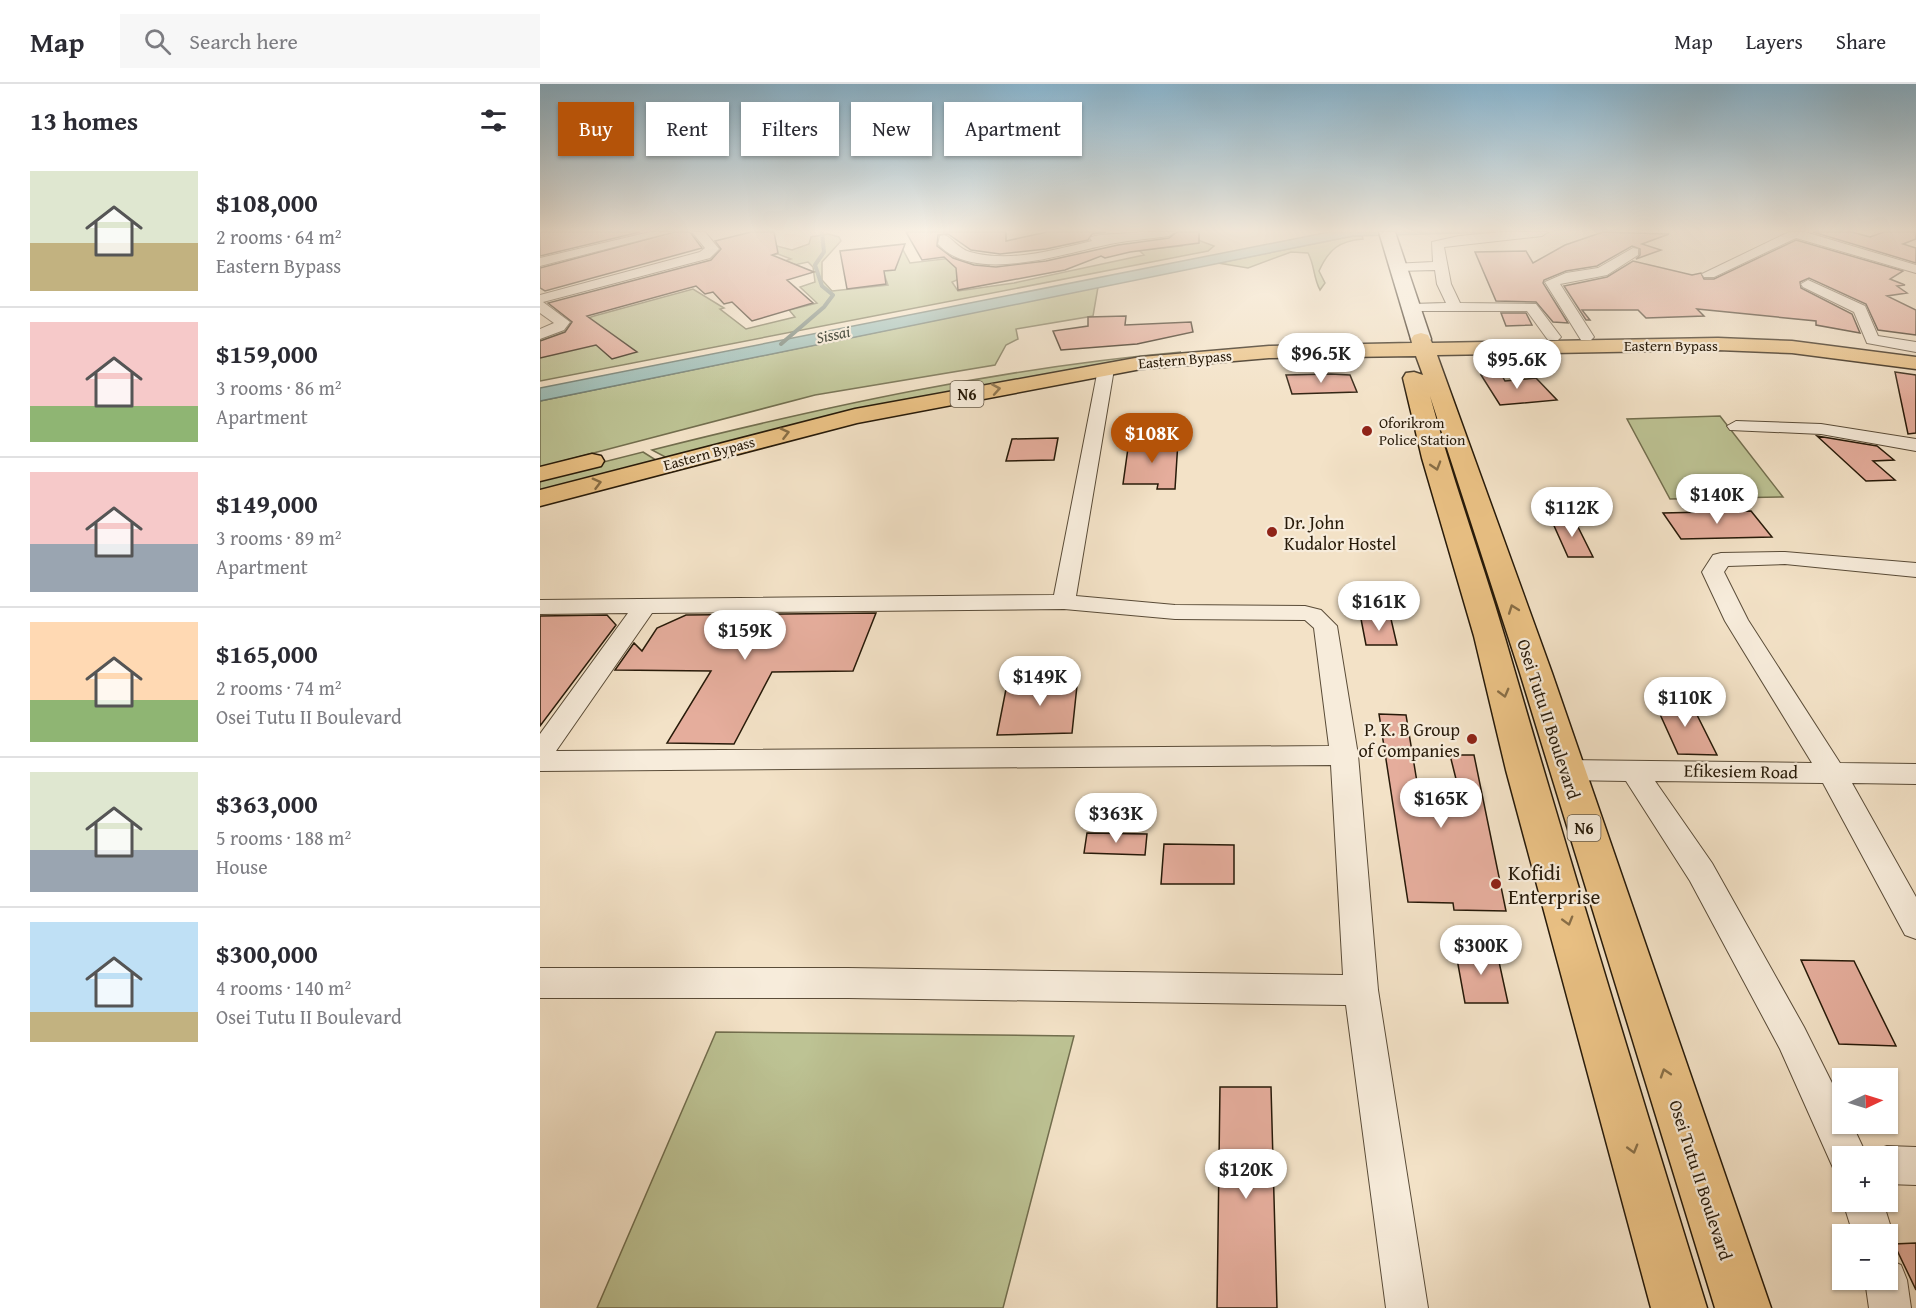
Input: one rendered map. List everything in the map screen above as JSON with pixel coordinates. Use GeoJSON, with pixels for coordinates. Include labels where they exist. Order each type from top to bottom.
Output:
{"type":"FeatureCollection","features":[{"type":"Feature","properties":{"kind":"highway","name":"Eastern Bypass"},"geometry":{"type":"LineString","coordinates":[[800,408],[937,381],[1155,350],[1259,343],[1553,337],[1779,337],[1916,354]]}},
{"type":"Feature","properties":{"kind":"highway","name":"Eastern Bypass"},"geometry":{"type":"LineString","coordinates":[[540,498],[855,416],[1106,369],[1198,357],[1329,352],[1398,340],[1792,347],[1916,363]]}},
{"type":"Feature","properties":{"kind":"highway","name":"Osei Tutu II Boulevard"},"geometry":{"type":"LineString","coordinates":[[1398,340],[1416,385],[1434,458],[1489,636],[1524,770],[1679,1308]]}},
{"type":"Feature","properties":{"kind":"highway","name":"Osei Tutu II Boulevard"},"geometry":{"type":"LineString","coordinates":[[1398,340],[1536,674],[1565,770],[1743,1308]]}},
{"type":"Feature","properties":{"kind":"highway"},"geometry":{"type":"LineString","coordinates":[[1329,352],[1383,363],[1402,373],[1416,385]]}},
{"type":"Feature","properties":{"kind":"highway"},"geometry":{"type":"LineString","coordinates":[[540,474],[608,457]]}},
{"type":"Feature","properties":{"kind":"main road","name":"Osei Tutu II Boulevard"},"geometry":{"type":"LineString","coordinates":[[1398,289],[1411,308],[1398,340]]}},
{"type":"Feature","properties":{"kind":"street"},"geometry":{"type":"LineString","coordinates":[[540,299],[577,289]]}},
{"type":"Feature","properties":{"kind":"street"},"geometry":{"type":"LineString","coordinates":[[1446,289],[1455,307]]}},
{"type":"Feature","properties":{"kind":"street"},"geometry":{"type":"LineString","coordinates":[[1556,289],[1586,337]]}},
{"type":"Feature","properties":{"kind":"street"},"geometry":{"type":"LineString","coordinates":[[1819,289],[1860,309],[1872,340],[1916,347]]}},
{"type":"Feature","properties":{"kind":"street"},"geometry":{"type":"LineString","coordinates":[[540,306],[562,322],[559,327],[540,334]]}},
{"type":"Feature","properties":{"kind":"street"},"geometry":{"type":"LineString","coordinates":[[1411,308],[1531,307],[1553,337]]}},
{"type":"Feature","properties":{"kind":"street"},"geometry":{"type":"LineString","coordinates":[[1064,602],[1106,369]]}},
{"type":"Feature","properties":{"kind":"street"},"geometry":{"type":"LineString","coordinates":[[1736,426],[1832,430],[1916,445]]}},
{"type":"Feature","properties":{"kind":"street"},"geometry":{"type":"LineString","coordinates":[[1916,570],[1785,558],[1729,558],[1715,565],[1713,572],[1737,621],[1760,653],[1832,772],[1916,926]]}},
{"type":"Feature","properties":{"kind":"street"},"geometry":{"type":"LineString","coordinates":[[540,607],[1064,602],[1175,612],[1314,615],[1325,626],[1344,754],[1361,990],[1407,1308]]}},
{"type":"Feature","properties":{"kind":"street"},"geometry":{"type":"LineString","coordinates":[[540,754],[645,606]]}},
{"type":"Feature","properties":{"kind":"street"},"geometry":{"type":"LineString","coordinates":[[540,761],[939,760],[1344,754]]}},
{"type":"Feature","properties":{"kind":"street","name":"Efikesiem Road"},"geometry":{"type":"LineString","coordinates":[[1565,770],[1916,774]]}},
{"type":"Feature","properties":{"kind":"street"},"geometry":{"type":"LineString","coordinates":[[1634,770],[1701,872],[1792,1038],[1843,1146]]}},
{"type":"Feature","properties":{"kind":"street"},"geometry":{"type":"LineString","coordinates":[[540,983],[837,983],[1361,990]]}},
{"type":"Feature","properties":{"kind":"street"},"geometry":{"type":"LineString","coordinates":[[1898,1165],[1916,1166]]}},
{"type":"Feature","properties":{"kind":"street"},"geometry":{"type":"LineString","coordinates":[[1887,1290],[1890,1308]]}},
{"type":"Feature","properties":{"kind":"green space"},"geometry":{"type":"Polygon","coordinates":[[[693,289],[724,308],[720,309],[746,329],[795,317],[789,310],[817,303],[802,289],[832,291],[957,289],[958,291],[1012,289],[540,381],[540,334],[594,316],[693,289]]]}},
{"type":"Feature","properties":{"kind":"green space"},"geometry":{"type":"Polygon","coordinates":[[[1088,289],[1098,289],[1093,316],[1016,329],[1018,339],[1006,345],[995,365],[815,395],[540,467],[540,401],[1088,289]]]}},
{"type":"Feature","properties":{"kind":"green space"},"geometry":{"type":"Polygon","coordinates":[[[1181,352],[1105,364],[669,459],[652,450],[783,418],[915,390],[1047,368],[1181,352]]]}},
{"type":"Feature","properties":{"kind":"green space"},"geometry":{"type":"Polygon","coordinates":[[[1720,416],[1783,497],[1670,499],[1627,419],[1720,416]]]}},
{"type":"Feature","properties":{"kind":"green space"},"geometry":{"type":"Polygon","coordinates":[[[643,452],[659,462],[540,493],[540,478],[643,452]]]}},
{"type":"Feature","properties":{"kind":"green space"},"geometry":{"type":"Polygon","coordinates":[[[716,1032],[1074,1036],[1003,1308],[597,1308],[716,1032]]]}},
{"type":"Feature","properties":{"kind":"water","name":"Sissai"},"geometry":{"type":"Polygon","coordinates":[[[1040,289],[1091,289],[540,401],[540,388],[1040,289]]]}},
{"type":"Feature","properties":{"kind":"building"},"geometry":{"type":"Polygon","coordinates":[[[601,289],[685,289],[587,316],[637,352],[612,359],[596,345],[540,358],[540,341],[565,332],[572,322],[548,303],[601,289]]]}},
{"type":"Feature","properties":{"kind":"building"},"geometry":{"type":"Polygon","coordinates":[[[700,289],[797,289],[813,303],[752,321],[732,302],[724,304],[713,292],[705,294],[700,289]]]}},
{"type":"Feature","properties":{"kind":"building"},"geometry":{"type":"Polygon","coordinates":[[[1491,289],[1547,289],[1568,323],[1553,322],[1536,302],[1496,301],[1491,289]]]}},
{"type":"Feature","properties":{"kind":"building"},"geometry":{"type":"Polygon","coordinates":[[[1566,289],[1803,289],[1852,314],[1860,333],[1816,325],[1816,321],[1697,309],[1704,316],[1646,318],[1638,310],[1582,310],[1590,320],[1586,320],[1566,289]]]}},
{"type":"Feature","properties":{"kind":"building"},"geometry":{"type":"Polygon","coordinates":[[[1833,289],[1901,289],[1907,293],[1887,296],[1916,310],[1916,335],[1878,330],[1866,304],[1833,289]]]}},
{"type":"Feature","properties":{"kind":"building"},"geometry":{"type":"Polygon","coordinates":[[[1501,313],[1526,313],[1532,325],[1506,326],[1501,313]]]}},
{"type":"Feature","properties":{"kind":"building"},"geometry":{"type":"Polygon","coordinates":[[[1126,316],[1125,325],[1191,322],[1193,332],[1137,344],[1061,350],[1053,331],[1088,326],[1088,317],[1126,316]]]}},
{"type":"Feature","properties":{"kind":"building"},"geometry":{"type":"Polygon","coordinates":[[[1895,372],[1916,375],[1916,433],[1908,434],[1895,372]]]}},
{"type":"Feature","properties":{"kind":"building"},"geometry":{"type":"Polygon","coordinates":[[[1501,374],[1505,381],[1536,378],[1557,400],[1500,405],[1481,375],[1501,374]]]}},
{"type":"Feature","properties":{"kind":"building"},"geometry":{"type":"Polygon","coordinates":[[[1286,375],[1350,375],[1357,392],[1292,394],[1286,375]]]}},
{"type":"Feature","properties":{"kind":"building"},"geometry":{"type":"Polygon","coordinates":[[[1817,436],[1877,446],[1894,460],[1873,461],[1895,480],[1866,481],[1817,436]]]}},
{"type":"Feature","properties":{"kind":"building"},"geometry":{"type":"Polygon","coordinates":[[[1058,438],[1054,460],[1006,461],[1012,439],[1058,438]]]}},
{"type":"Feature","properties":{"kind":"building"},"geometry":{"type":"Polygon","coordinates":[[[1129,441],[1178,441],[1175,489],[1157,489],[1158,484],[1123,484],[1129,441]]]}},
{"type":"Feature","properties":{"kind":"building"},"geometry":{"type":"Polygon","coordinates":[[[1751,511],[1772,537],[1681,539],[1663,513],[1751,511]]]}},
{"type":"Feature","properties":{"kind":"building"},"geometry":{"type":"Polygon","coordinates":[[[1551,519],[1574,519],[1593,557],[1568,557],[1551,519]]]}},
{"type":"Feature","properties":{"kind":"building"},"geometry":{"type":"Polygon","coordinates":[[[876,613],[853,671],[772,672],[734,744],[667,743],[711,671],[615,670],[634,643],[642,651],[657,628],[686,615],[876,613]]]}},
{"type":"Feature","properties":{"kind":"building"},"geometry":{"type":"Polygon","coordinates":[[[607,615],[616,625],[540,726],[540,616],[607,615]]]}},
{"type":"Feature","properties":{"kind":"building"},"geometry":{"type":"Polygon","coordinates":[[[1361,619],[1391,619],[1397,645],[1366,645],[1361,619]]]}},
{"type":"Feature","properties":{"kind":"building"},"geometry":{"type":"Polygon","coordinates":[[[1046,676],[1078,676],[1072,733],[997,735],[1007,684],[1045,683],[1046,676]]]}},
{"type":"Feature","properties":{"kind":"building"},"geometry":{"type":"Polygon","coordinates":[[[1654,701],[1690,701],[1717,755],[1678,754],[1654,701]]]}},
{"type":"Feature","properties":{"kind":"building"},"geometry":{"type":"Polygon","coordinates":[[[1379,714],[1406,715],[1417,782],[1457,783],[1450,755],[1474,755],[1506,911],[1454,910],[1453,903],[1408,902],[1379,714]]]}},
{"type":"Feature","properties":{"kind":"building"},"geometry":{"type":"Polygon","coordinates":[[[1087,833],[1147,834],[1145,855],[1084,853],[1087,833]]]}},
{"type":"Feature","properties":{"kind":"building"},"geometry":{"type":"Polygon","coordinates":[[[1164,844],[1234,845],[1234,884],[1161,884],[1164,844]]]}},
{"type":"Feature","properties":{"kind":"building"},"geometry":{"type":"Polygon","coordinates":[[[1455,948],[1496,948],[1508,1003],[1465,1003],[1455,948]]]}},
{"type":"Feature","properties":{"kind":"building"},"geometry":{"type":"Polygon","coordinates":[[[1801,960],[1854,961],[1896,1046],[1839,1044],[1801,960]]]}},
{"type":"Feature","properties":{"kind":"building"},"geometry":{"type":"Polygon","coordinates":[[[1220,1087],[1271,1087],[1277,1308],[1217,1308],[1220,1087]]]}},
{"type":"Feature","properties":{"kind":"building"},"geometry":{"type":"Polygon","coordinates":[[[1916,1243],[1916,1290],[1898,1252],[1898,1244],[1916,1243]]]}},
{"type":"Feature","properties":{"kind":"waterway"},"geometry":{"type":"LineString","coordinates":[[781,344],[824,307],[833,295],[826,289]]}},
{"type":"Feature","properties":{"kind":"place","name":"Oforikrom Police Station"},"geometry":{"type":"Point","coordinates":[1367,431]}},
{"type":"Feature","properties":{"kind":"place","name":"Dr. John Kudalor Hostel"},"geometry":{"type":"Point","coordinates":[1272,532]}},
{"type":"Feature","properties":{"kind":"place","name":"P. K. B Group of Companies"},"geometry":{"type":"Point","coordinates":[1472,739]}},
{"type":"Feature","properties":{"kind":"place","name":"Kofidi Enterprise"},"geometry":{"type":"Point","coordinates":[1496,884]}}]}
